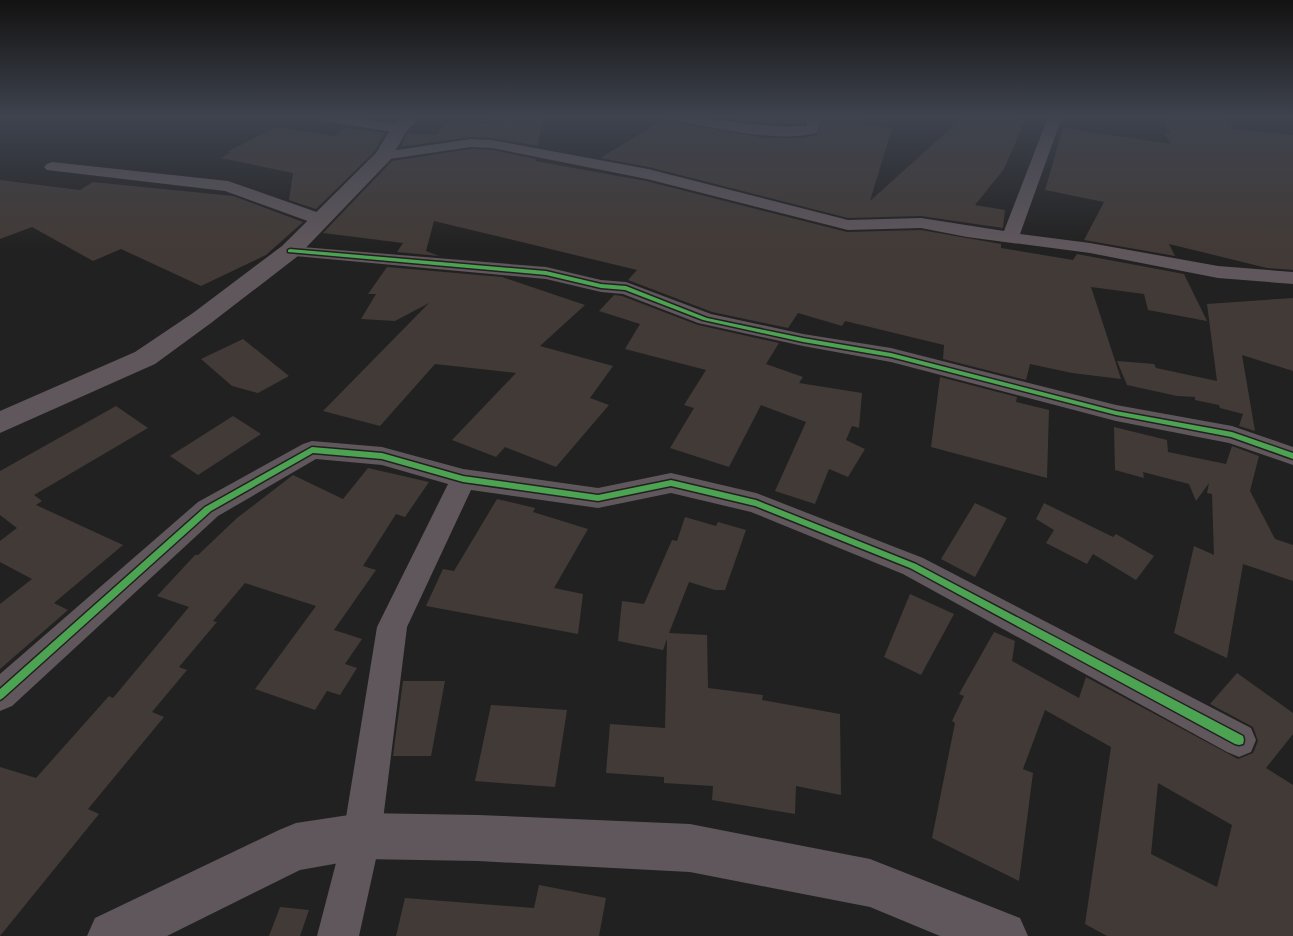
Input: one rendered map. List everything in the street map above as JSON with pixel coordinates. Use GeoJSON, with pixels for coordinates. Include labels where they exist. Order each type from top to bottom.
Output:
{"type":"FeatureCollection","features":[{"type":"Feature","properties":{"kind":"street"},"geometry":{"type":"LineString","coordinates":[[0,423],[145,358],[290,251],[378,161]]}},
{"type":"Feature","properties":{"kind":"street"},"geometry":{"type":"LineString","coordinates":[[579,161],[648,174],[848,225],[921,223],[967,232],[1090,248],[1218,272],[1293,278]]}},
{"type":"Feature","properties":{"kind":"street"},"geometry":{"type":"LineString","coordinates":[[1010,238],[1039,161]]}},
{"type":"Feature","properties":{"kind":"street"},"geometry":{"type":"LineString","coordinates":[[52,167],[228,186],[319,219]]}},
{"type":"Feature","properties":{"kind":"street"},"geometry":{"type":"LineString","coordinates":[[290,251],[546,273],[601,286],[626,288],[705,319],[803,340],[891,355],[1116,413],[1232,435],[1293,456]]}},
{"type":"Feature","properties":{"kind":"street"},"geometry":{"type":"LineString","coordinates":[[0,695],[208,509],[312,450],[382,456],[463,479],[598,498],[671,483],[756,503],[913,566],[1239,740]]}},
{"type":"Feature","properties":{"kind":"street"},"geometry":{"type":"LineString","coordinates":[[338,936],[362,836],[392,627],[463,479]]}},
{"type":"Feature","properties":{"kind":"street"},"geometry":{"type":"LineString","coordinates":[[113,936],[296,847],[362,836],[478,837],[690,848],[870,883],[1002,936]]}},
{"type":"Feature","properties":{"kind":"building"},"geometry":{"type":"Polygon","coordinates":[[[234,161],[365,161],[316,209],[289,200],[293,173],[234,161]]]}},
{"type":"Feature","properties":{"kind":"building"},"geometry":{"type":"Polygon","coordinates":[[[392,161],[535,161],[646,181],[847,232],[921,230],[1001,244],[1001,248],[1073,260],[1077,254],[1184,274],[1207,321],[1148,310],[1144,294],[1091,287],[1121,379],[1072,373],[1030,364],[1026,380],[943,359],[944,345],[845,321],[842,326],[798,313],[788,328],[712,312],[628,280],[637,270],[434,221],[426,251],[439,256],[397,252],[403,243],[323,233],[392,161]]]}},
{"type":"Feature","properties":{"kind":"building"},"geometry":{"type":"Polygon","coordinates":[[[615,161],[882,161],[870,201],[915,161],[1008,161],[1004,169],[975,205],[1005,210],[1003,228],[921,216],[848,218],[649,167],[615,161]]]}},
{"type":"Feature","properties":{"kind":"building"},"geometry":{"type":"Polygon","coordinates":[[[1054,161],[1293,161],[1293,270],[1267,268],[1169,244],[1175,256],[1084,240],[1104,202],[1045,190],[1054,161]]]}},
{"type":"Feature","properties":{"kind":"building"},"geometry":{"type":"Polygon","coordinates":[[[0,180],[80,190],[93,182],[233,196],[303,222],[266,255],[201,286],[121,249],[93,261],[32,227],[0,239],[0,180]]]}},
{"type":"Feature","properties":{"kind":"building"},"geometry":{"type":"Polygon","coordinates":[[[387,267],[502,277],[585,305],[540,346],[613,366],[590,398],[609,405],[556,467],[505,447],[496,457],[452,440],[516,373],[435,364],[380,426],[323,411],[429,303],[395,321],[361,319],[376,294],[368,294],[387,267]]]}},
{"type":"Feature","properties":{"kind":"building"},"geometry":{"type":"Polygon","coordinates":[[[614,295],[698,325],[779,343],[766,364],[803,377],[799,383],[862,393],[859,428],[852,426],[846,440],[865,449],[848,477],[829,469],[815,504],[775,491],[806,422],[761,405],[729,467],[670,448],[694,408],[684,405],[706,370],[625,349],[640,324],[599,311],[614,295]]]}},
{"type":"Feature","properties":{"kind":"building"},"geometry":{"type":"Polygon","coordinates":[[[1293,298],[1293,371],[1242,355],[1255,431],[1239,426],[1243,414],[1220,408],[1219,405],[1195,400],[1195,397],[1177,396],[1127,385],[1117,361],[1154,364],[1156,368],[1217,381],[1207,304],[1293,298]]]}},
{"type":"Feature","properties":{"kind":"building"},"geometry":{"type":"Polygon","coordinates":[[[243,339],[289,376],[258,393],[232,386],[201,359],[243,339]]]}},
{"type":"Feature","properties":{"kind":"building"},"geometry":{"type":"Polygon","coordinates":[[[940,377],[1017,397],[1016,402],[1049,410],[1047,478],[931,447],[940,377]]]}},
{"type":"Feature","properties":{"kind":"building"},"geometry":{"type":"Polygon","coordinates":[[[116,406],[148,428],[34,495],[42,501],[36,505],[123,545],[54,603],[68,610],[0,669],[0,604],[32,579],[0,562],[0,541],[17,528],[0,515],[0,471],[116,406]]]}},
{"type":"Feature","properties":{"kind":"building"},"geometry":{"type":"Polygon","coordinates":[[[233,416],[261,434],[198,475],[170,456],[233,416]]]}},
{"type":"Feature","properties":{"kind":"building"},"geometry":{"type":"Polygon","coordinates":[[[1114,427],[1167,440],[1168,452],[1226,464],[1232,446],[1259,456],[1250,491],[1275,539],[1293,545],[1293,581],[1243,564],[1227,658],[1174,633],[1194,546],[1214,555],[1212,494],[1207,493],[1209,483],[1196,501],[1189,484],[1143,472],[1144,478],[1115,470],[1114,427]]]}},
{"type":"Feature","properties":{"kind":"building"},"geometry":{"type":"Polygon","coordinates":[[[368,468],[429,482],[405,517],[396,514],[363,566],[376,570],[334,630],[362,639],[345,664],[357,668],[340,695],[327,691],[315,710],[255,689],[316,606],[245,583],[213,621],[217,622],[179,667],[187,670],[152,712],[164,717],[88,809],[99,814],[0,936],[0,767],[36,778],[109,696],[113,698],[189,607],[157,596],[195,555],[198,555],[237,518],[293,475],[343,499],[368,468]]]}},
{"type":"Feature","properties":{"kind":"building"},"geometry":{"type":"Polygon","coordinates":[[[497,499],[535,508],[533,512],[588,529],[554,588],[583,594],[578,634],[426,606],[443,569],[454,571],[497,499]]]}},
{"type":"Feature","properties":{"kind":"building"},"geometry":{"type":"Polygon","coordinates":[[[975,503],[1007,518],[975,577],[941,559],[975,503]]]}},
{"type":"Feature","properties":{"kind":"building"},"geometry":{"type":"Polygon","coordinates":[[[1044,503],[1113,537],[1116,534],[1154,556],[1136,580],[1093,554],[1087,564],[1046,543],[1054,530],[1036,519],[1044,503]]]}},
{"type":"Feature","properties":{"kind":"building"},"geometry":{"type":"Polygon","coordinates":[[[685,517],[716,526],[718,522],[746,530],[725,590],[715,590],[689,582],[669,633],[707,635],[708,688],[763,695],[762,700],[840,714],[841,795],[796,786],[795,814],[712,800],[713,786],[664,783],[664,777],[606,773],[610,724],[665,728],[667,639],[663,650],[618,641],[622,601],[644,604],[672,540],[677,541],[685,517]]]}},
{"type":"Feature","properties":{"kind":"building"},"geometry":{"type":"Polygon","coordinates":[[[910,594],[954,614],[921,675],[884,657],[910,594]]]}},
{"type":"Feature","properties":{"kind":"building"},"geometry":{"type":"Polygon","coordinates":[[[994,632],[1015,641],[1012,661],[1079,698],[1086,677],[1238,759],[1253,753],[1258,741],[1253,727],[1210,704],[1237,673],[1293,713],[1293,734],[1266,768],[1293,785],[1293,936],[1107,936],[1085,924],[1111,747],[1045,710],[1023,769],[1033,773],[1019,881],[932,838],[955,723],[952,721],[964,696],[959,694],[994,632]],[[1158,783],[1151,854],[1217,887],[1232,825],[1158,783]]]}},
{"type":"Feature","properties":{"kind":"building"},"geometry":{"type":"Polygon","coordinates":[[[403,681],[445,681],[431,756],[393,756],[403,681]]]}},
{"type":"Feature","properties":{"kind":"building"},"geometry":{"type":"Polygon","coordinates":[[[491,705],[567,710],[555,787],[475,781],[491,705]]]}},
{"type":"Feature","properties":{"kind":"building"},"geometry":{"type":"Polygon","coordinates":[[[539,885],[606,898],[599,936],[396,936],[405,898],[534,908],[539,885]]]}},
{"type":"Feature","properties":{"kind":"building"},"geometry":{"type":"Polygon","coordinates":[[[280,907],[309,910],[300,936],[269,936],[280,907]]]}},
{"type":"Feature","properties":{"kind":"cycle path"},"geometry":{"type":"LineString","coordinates":[[290,251],[546,273],[601,286],[626,288],[705,319],[803,340],[891,355],[1116,413],[1232,435],[1293,456]]}},
{"type":"Feature","properties":{"kind":"cycle path"},"geometry":{"type":"LineString","coordinates":[[0,695],[208,509],[312,450],[382,456],[463,479],[598,498],[671,483],[756,503],[913,566],[1239,740]]}}]}
